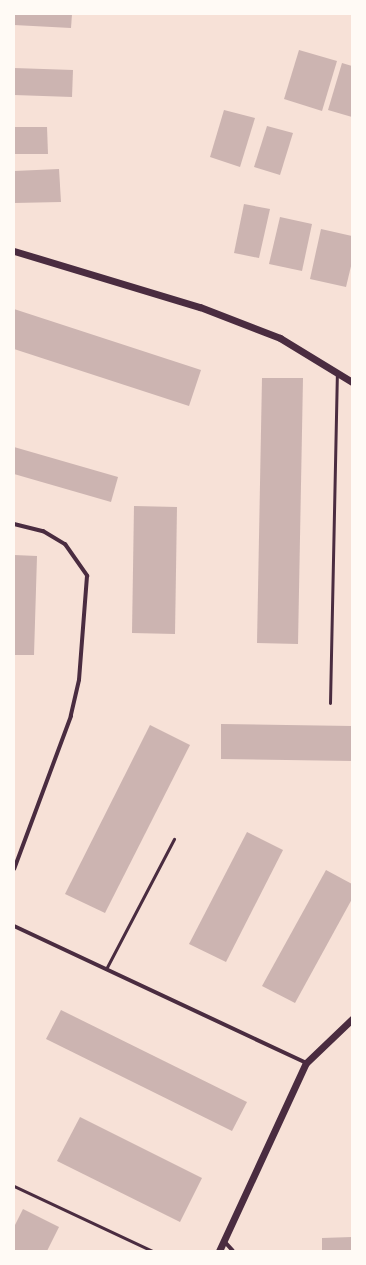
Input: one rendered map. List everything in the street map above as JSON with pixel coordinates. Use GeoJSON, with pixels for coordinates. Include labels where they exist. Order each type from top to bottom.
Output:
{"type":"FeatureCollection","features":[{"type":"Feature","properties":{"kind":"street"},"geometry":{"type":"LineString","coordinates":[[14,251],[200,307],[280,338],[352,382]]}},
{"type":"Feature","properties":{"kind":"street"},"geometry":{"type":"LineString","coordinates":[[14,524],[43,531],[65,544],[87,576],[79,680],[71,716],[14,869]]}},
{"type":"Feature","properties":{"kind":"street"},"geometry":{"type":"LineString","coordinates":[[14,926],[306,1063]]}},
{"type":"Feature","properties":{"kind":"street"},"geometry":{"type":"LineString","coordinates":[[219,1251],[306,1063],[352,1019]]}},
{"type":"Feature","properties":{"kind":"street"},"geometry":{"type":"LineString","coordinates":[[224,1241],[233,1251]]}},
{"type":"Feature","properties":{"kind":"lane"},"geometry":{"type":"LineString","coordinates":[[330,704],[337,373]]}},
{"type":"Feature","properties":{"kind":"lane"},"geometry":{"type":"LineString","coordinates":[[106,969],[174,839]]}},
{"type":"Feature","properties":{"kind":"path"},"geometry":{"type":"LineString","coordinates":[[14,1186],[153,1251]]}},
{"type":"Feature","properties":{"kind":"building"},"geometry":{"type":"Polygon","coordinates":[[[14,14],[72,14],[71,28],[14,25],[14,14]]]}},
{"type":"Feature","properties":{"kind":"building"},"geometry":{"type":"Polygon","coordinates":[[[299,50],[337,61],[322,111],[284,99],[299,50]]]}},
{"type":"Feature","properties":{"kind":"building"},"geometry":{"type":"Polygon","coordinates":[[[342,63],[352,66],[352,117],[328,110],[342,63]]]}},
{"type":"Feature","properties":{"kind":"building"},"geometry":{"type":"Polygon","coordinates":[[[14,68],[73,70],[72,97],[14,95],[14,68]]]}},
{"type":"Feature","properties":{"kind":"building"},"geometry":{"type":"Polygon","coordinates":[[[224,110],[255,118],[240,167],[210,157],[224,110]]]}},
{"type":"Feature","properties":{"kind":"building"},"geometry":{"type":"Polygon","coordinates":[[[267,126],[293,133],[280,175],[254,167],[267,126]]]}},
{"type":"Feature","properties":{"kind":"building"},"geometry":{"type":"Polygon","coordinates":[[[14,127],[47,127],[48,154],[14,154],[14,127]]]}},
{"type":"Feature","properties":{"kind":"building"},"geometry":{"type":"Polygon","coordinates":[[[59,169],[61,202],[14,203],[14,171],[59,169]]]}},
{"type":"Feature","properties":{"kind":"building"},"geometry":{"type":"Polygon","coordinates":[[[244,204],[270,209],[259,258],[234,253],[244,204]]]}},
{"type":"Feature","properties":{"kind":"building"},"geometry":{"type":"Polygon","coordinates":[[[280,217],[312,224],[302,271],[269,264],[280,217]]]}},
{"type":"Feature","properties":{"kind":"building"},"geometry":{"type":"Polygon","coordinates":[[[321,229],[352,236],[352,262],[346,287],[310,279],[321,229]]]}},
{"type":"Feature","properties":{"kind":"building"},"geometry":{"type":"Polygon","coordinates":[[[14,309],[201,370],[189,406],[14,349],[14,309]]]}},
{"type":"Feature","properties":{"kind":"building"},"geometry":{"type":"Polygon","coordinates":[[[262,378],[303,378],[298,644],[257,643],[262,378]]]}},
{"type":"Feature","properties":{"kind":"building"},"geometry":{"type":"Polygon","coordinates":[[[14,447],[118,477],[111,502],[14,474],[14,447]]]}},
{"type":"Feature","properties":{"kind":"building"},"geometry":{"type":"Polygon","coordinates":[[[134,506],[177,507],[175,634],[132,633],[134,506]]]}},
{"type":"Feature","properties":{"kind":"building"},"geometry":{"type":"Polygon","coordinates":[[[14,555],[37,556],[34,655],[14,655],[14,555]]]}},
{"type":"Feature","properties":{"kind":"building"},"geometry":{"type":"Polygon","coordinates":[[[221,724],[352,726],[352,761],[221,759],[221,724]]]}},
{"type":"Feature","properties":{"kind":"building"},"geometry":{"type":"Polygon","coordinates":[[[150,725],[190,745],[105,913],[65,894],[150,725]]]}},
{"type":"Feature","properties":{"kind":"building"},"geometry":{"type":"Polygon","coordinates":[[[247,832],[283,850],[226,962],[189,944],[247,832]]]}},
{"type":"Feature","properties":{"kind":"building"},"geometry":{"type":"Polygon","coordinates":[[[326,870],[352,884],[352,899],[295,1003],[262,986],[326,870]]]}},
{"type":"Feature","properties":{"kind":"building"},"geometry":{"type":"Polygon","coordinates":[[[61,1010],[247,1102],[232,1131],[46,1039],[61,1010]]]}},
{"type":"Feature","properties":{"kind":"building"},"geometry":{"type":"Polygon","coordinates":[[[80,1117],[202,1178],[180,1222],[57,1161],[80,1117]]]}},
{"type":"Feature","properties":{"kind":"building"},"geometry":{"type":"Polygon","coordinates":[[[23,1209],[59,1227],[47,1251],[14,1251],[14,1227],[23,1209]]]}},
{"type":"Feature","properties":{"kind":"building"},"geometry":{"type":"Polygon","coordinates":[[[352,1237],[352,1251],[322,1251],[322,1238],[352,1237]]]}}]}
